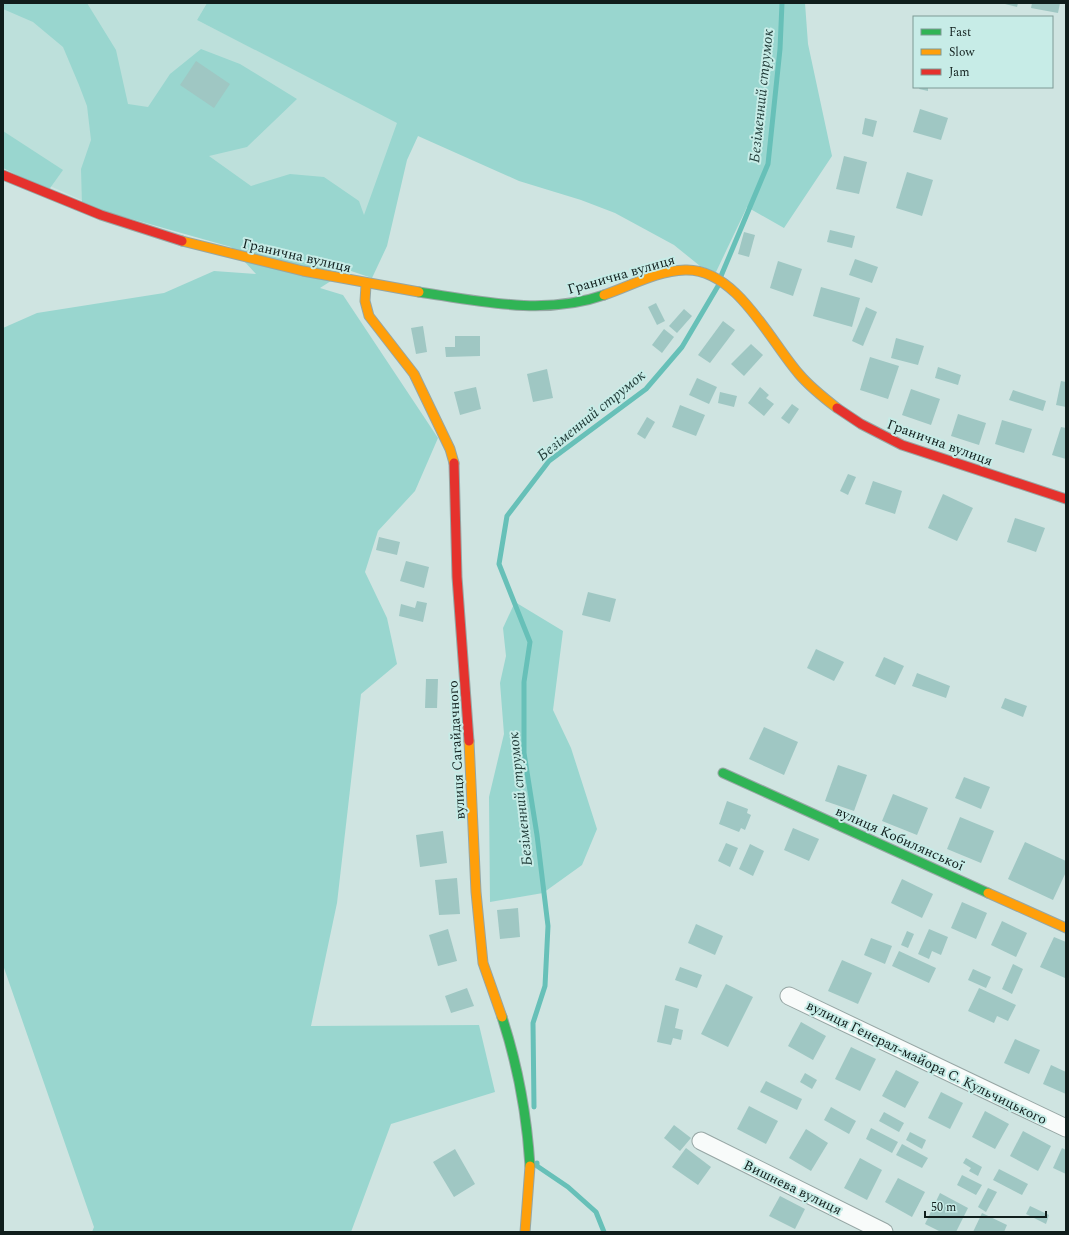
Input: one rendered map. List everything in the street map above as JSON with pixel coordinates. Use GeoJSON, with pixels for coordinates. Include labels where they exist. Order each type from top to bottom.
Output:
{"type":"FeatureCollection","features":[{"type":"Feature","properties":{"kind":"street","name":"Гранична вулиця"},"geometry":{"type":"LineString","coordinates":[[3,175],[109,219],[167,238],[366,284],[495,302],[554,305],[597,298],[663,274],[682,270],[699,271],[716,278],[743,299],[761,318],[799,374],[836,407],[860,424],[903,445],[1066,499]]}},
{"type":"Feature","properties":{"kind":"street","name":"вулиця Сагайдачного"},"geometry":{"type":"LineString","coordinates":[[366,284],[365,302],[369,316],[414,374],[450,449],[455,467],[457,577],[472,777],[476,892],[485,969],[506,1028],[528,1131],[530,1178],[525,1232]]}},
{"type":"Feature","properties":{"kind":"street","name":"вулиця Кобилянської"},"geometry":{"type":"LineString","coordinates":[[724,773],[1066,928]]}},
{"type":"Feature","properties":{"kind":"street","name":"вулиця Генерал-майора С. Кульчицького"},"geometry":{"type":"LineString","coordinates":[[789,996],[1066,1128]]}},
{"type":"Feature","properties":{"kind":"street","name":"Вишнева вулиця"},"geometry":{"type":"LineString","coordinates":[[701,1141],[884,1232]]}},
{"type":"Feature","properties":{"kind":"shaded area"},"geometry":{"type":"Polygon","coordinates":[[[3,3],[207,3],[197,20],[407,127],[361,272],[88,203],[3,165],[3,3]]]}},
{"type":"Feature","properties":{"kind":"shaded area"},"geometry":{"type":"Polygon","coordinates":[[[3,3],[87,3],[116,50],[128,104],[148,107],[170,74],[201,49],[240,64],[297,99],[247,147],[209,156],[251,186],[290,174],[324,177],[359,201],[364,215],[397,123],[197,20],[207,3],[805,3],[808,44],[832,156],[784,228],[747,207],[716,272],[700,266],[674,245],[615,213],[581,200],[519,181],[418,136],[407,160],[387,246],[372,278],[348,270],[320,288],[343,295],[438,438],[415,491],[378,531],[365,572],[387,618],[397,664],[361,694],[337,903],[311,1026],[479,1025],[495,1092],[391,1124],[351,1232],[92,1232],[94,1227],[3,965],[3,328],[37,313],[164,293],[214,271],[256,274],[231,247],[82,205],[81,169],[91,140],[87,106],[79,85],[63,47],[33,22],[3,9],[3,3]]]}},
{"type":"Feature","properties":{"kind":"shaded area"},"geometry":{"type":"Polygon","coordinates":[[[3,131],[63,170],[48,191],[3,168],[3,131]]]}},
{"type":"Feature","properties":{"kind":"shaded area"},"geometry":{"type":"Polygon","coordinates":[[[515,602],[563,631],[553,710],[571,748],[597,829],[582,865],[543,893],[490,902],[489,797],[504,734],[500,683],[506,656],[503,628],[515,602]]]}},
{"type":"Feature","properties":{"kind":"building"},"geometry":{"type":"Polygon","coordinates":[[[1001,3],[1018,3],[1017,7],[1001,3]]]}},
{"type":"Feature","properties":{"kind":"building"},"geometry":{"type":"Polygon","coordinates":[[[1032,3],[1060,3],[1058,13],[1031,8],[1032,3]]]}},
{"type":"Feature","properties":{"kind":"building"},"geometry":{"type":"Polygon","coordinates":[[[196,61],[230,84],[214,108],[180,85],[196,61]]]}},
{"type":"Feature","properties":{"kind":"building"},"geometry":{"type":"Polygon","coordinates":[[[928,88],[928,91],[919,89],[928,88]]]}},
{"type":"Feature","properties":{"kind":"building"},"geometry":{"type":"Polygon","coordinates":[[[920,109],[948,118],[941,140],[913,132],[920,109]]]}},
{"type":"Feature","properties":{"kind":"building"},"geometry":{"type":"Polygon","coordinates":[[[865,118],[877,121],[873,137],[862,134],[865,118]]]}},
{"type":"Feature","properties":{"kind":"building"},"geometry":{"type":"Polygon","coordinates":[[[844,156],[867,162],[859,194],[836,189],[844,156]]]}},
{"type":"Feature","properties":{"kind":"building"},"geometry":{"type":"Polygon","coordinates":[[[907,172],[933,180],[922,216],[896,208],[907,172]]]}},
{"type":"Feature","properties":{"kind":"building"},"geometry":{"type":"Polygon","coordinates":[[[830,230],[855,236],[852,248],[827,242],[830,230]]]}},
{"type":"Feature","properties":{"kind":"building"},"geometry":{"type":"Polygon","coordinates":[[[744,232],[755,235],[749,257],[738,254],[744,232]]]}},
{"type":"Feature","properties":{"kind":"building"},"geometry":{"type":"Polygon","coordinates":[[[855,259],[878,267],[872,283],[849,275],[855,259]]]}},
{"type":"Feature","properties":{"kind":"building"},"geometry":{"type":"Polygon","coordinates":[[[778,261],[802,269],[793,296],[770,288],[778,261]]]}},
{"type":"Feature","properties":{"kind":"building"},"geometry":{"type":"Polygon","coordinates":[[[821,287],[860,298],[852,327],[813,316],[821,287]]]}},
{"type":"Feature","properties":{"kind":"building"},"geometry":{"type":"Polygon","coordinates":[[[656,303],[665,321],[657,325],[648,307],[656,303]]]}},
{"type":"Feature","properties":{"kind":"building"},"geometry":{"type":"Polygon","coordinates":[[[866,307],[877,312],[863,346],[852,341],[866,307]]]}},
{"type":"Feature","properties":{"kind":"building"},"geometry":{"type":"Polygon","coordinates":[[[684,309],[692,316],[677,333],[669,326],[684,309]]]}},
{"type":"Feature","properties":{"kind":"building"},"geometry":{"type":"Polygon","coordinates":[[[723,321],[735,330],[710,363],[698,355],[723,321]]]}},
{"type":"Feature","properties":{"kind":"building"},"geometry":{"type":"Polygon","coordinates":[[[423,326],[427,352],[416,354],[411,328],[423,326]]]}},
{"type":"Feature","properties":{"kind":"building"},"geometry":{"type":"Polygon","coordinates":[[[664,329],[674,337],[662,353],[652,345],[664,329]]]}},
{"type":"Feature","properties":{"kind":"building"},"geometry":{"type":"Polygon","coordinates":[[[455,336],[480,336],[480,356],[446,357],[445,347],[455,347],[455,336]]]}},
{"type":"Feature","properties":{"kind":"building"},"geometry":{"type":"Polygon","coordinates":[[[896,338],[924,346],[918,365],[891,358],[896,338]]]}},
{"type":"Feature","properties":{"kind":"building"},"geometry":{"type":"Polygon","coordinates":[[[751,344],[763,355],[744,376],[731,364],[751,344]]]}},
{"type":"Feature","properties":{"kind":"building"},"geometry":{"type":"Polygon","coordinates":[[[870,357],[899,366],[888,399],[860,390],[870,357]]]}},
{"type":"Feature","properties":{"kind":"building"},"geometry":{"type":"Polygon","coordinates":[[[938,367],[961,375],[958,385],[935,378],[938,367]]]}},
{"type":"Feature","properties":{"kind":"building"},"geometry":{"type":"Polygon","coordinates":[[[547,369],[553,398],[533,402],[527,374],[547,369]]]}},
{"type":"Feature","properties":{"kind":"building"},"geometry":{"type":"Polygon","coordinates":[[[697,378],[717,387],[709,404],[689,395],[697,378]]]}},
{"type":"Feature","properties":{"kind":"building"},"geometry":{"type":"Polygon","coordinates":[[[1061,381],[1066,382],[1066,407],[1056,405],[1061,381]]]}},
{"type":"Feature","properties":{"kind":"building"},"geometry":{"type":"Polygon","coordinates":[[[476,387],[481,409],[460,415],[454,392],[476,387]]]}},
{"type":"Feature","properties":{"kind":"building"},"geometry":{"type":"Polygon","coordinates":[[[760,387],[769,395],[766,398],[774,404],[764,416],[748,403],[760,387]]]}},
{"type":"Feature","properties":{"kind":"building"},"geometry":{"type":"Polygon","coordinates":[[[911,389],[940,399],[931,425],[902,415],[911,389]]]}},
{"type":"Feature","properties":{"kind":"building"},"geometry":{"type":"Polygon","coordinates":[[[1013,390],[1046,401],[1043,411],[1009,400],[1013,390]]]}},
{"type":"Feature","properties":{"kind":"building"},"geometry":{"type":"Polygon","coordinates":[[[720,392],[737,396],[734,407],[718,403],[720,392]]]}},
{"type":"Feature","properties":{"kind":"building"},"geometry":{"type":"Polygon","coordinates":[[[792,404],[799,409],[789,424],[781,418],[792,404]]]}},
{"type":"Feature","properties":{"kind":"building"},"geometry":{"type":"Polygon","coordinates":[[[680,405],[705,415],[696,436],[672,427],[680,405]]]}},
{"type":"Feature","properties":{"kind":"building"},"geometry":{"type":"Polygon","coordinates":[[[958,414],[986,423],[979,445],[951,436],[958,414]]]}},
{"type":"Feature","properties":{"kind":"building"},"geometry":{"type":"Polygon","coordinates":[[[647,417],[655,422],[645,439],[637,434],[647,417]]]}},
{"type":"Feature","properties":{"kind":"building"},"geometry":{"type":"Polygon","coordinates":[[[1002,420],[1032,429],[1024,453],[995,444],[1002,420]]]}},
{"type":"Feature","properties":{"kind":"building"},"geometry":{"type":"Polygon","coordinates":[[[1061,427],[1066,428],[1066,459],[1052,455],[1061,427]]]}},
{"type":"Feature","properties":{"kind":"building"},"geometry":{"type":"Polygon","coordinates":[[[848,474],[856,477],[848,495],[840,491],[848,474]]]}},
{"type":"Feature","properties":{"kind":"building"},"geometry":{"type":"Polygon","coordinates":[[[873,481],[902,491],[895,514],[865,504],[873,481]]]}},
{"type":"Feature","properties":{"kind":"building"},"geometry":{"type":"Polygon","coordinates":[[[943,494],[973,508],[957,541],[928,528],[943,494]]]}},
{"type":"Feature","properties":{"kind":"building"},"geometry":{"type":"Polygon","coordinates":[[[1015,518],[1045,528],[1036,552],[1007,542],[1015,518]]]}},
{"type":"Feature","properties":{"kind":"building"},"geometry":{"type":"Polygon","coordinates":[[[379,537],[400,542],[397,555],[376,550],[379,537]]]}},
{"type":"Feature","properties":{"kind":"building"},"geometry":{"type":"Polygon","coordinates":[[[406,561],[429,567],[424,588],[400,581],[406,561]]]}},
{"type":"Feature","properties":{"kind":"building"},"geometry":{"type":"Polygon","coordinates":[[[588,592],[616,599],[610,622],[582,615],[588,592]]]}},
{"type":"Feature","properties":{"kind":"building"},"geometry":{"type":"Polygon","coordinates":[[[417,601],[427,603],[423,622],[399,616],[401,604],[415,608],[417,601]]]}},
{"type":"Feature","properties":{"kind":"building"},"geometry":{"type":"Polygon","coordinates":[[[816,649],[844,662],[834,681],[807,668],[816,649]]]}},
{"type":"Feature","properties":{"kind":"building"},"geometry":{"type":"Polygon","coordinates":[[[884,657],[904,666],[895,685],[875,676],[884,657]]]}},
{"type":"Feature","properties":{"kind":"building"},"geometry":{"type":"Polygon","coordinates":[[[917,673],[950,686],[946,698],[912,686],[917,673]]]}},
{"type":"Feature","properties":{"kind":"building"},"geometry":{"type":"Polygon","coordinates":[[[426,679],[438,679],[437,708],[425,708],[426,679]]]}},
{"type":"Feature","properties":{"kind":"building"},"geometry":{"type":"Polygon","coordinates":[[[1005,698],[1027,706],[1023,717],[1001,708],[1005,698]]]}},
{"type":"Feature","properties":{"kind":"building"},"geometry":{"type":"Polygon","coordinates":[[[764,727],[798,742],[784,775],[749,759],[764,727]]]}},
{"type":"Feature","properties":{"kind":"building"},"geometry":{"type":"Polygon","coordinates":[[[838,765],[867,775],[854,811],[825,801],[838,765]]]}},
{"type":"Feature","properties":{"kind":"building"},"geometry":{"type":"Polygon","coordinates":[[[964,777],[990,787],[981,809],[955,798],[964,777]]]}},
{"type":"Feature","properties":{"kind":"building"},"geometry":{"type":"Polygon","coordinates":[[[893,794],[928,808],[917,835],[882,821],[893,794]]]}},
{"type":"Feature","properties":{"kind":"building"},"geometry":{"type":"Polygon","coordinates":[[[727,801],[748,809],[747,813],[751,815],[745,830],[741,828],[739,832],[719,824],[727,801]]]}},
{"type":"Feature","properties":{"kind":"building"},"geometry":{"type":"Polygon","coordinates":[[[960,817],[994,831],[981,863],[947,849],[960,817]]]}},
{"type":"Feature","properties":{"kind":"building"},"geometry":{"type":"Polygon","coordinates":[[[793,828],[819,839],[809,861],[784,850],[793,828]]]}},
{"type":"Feature","properties":{"kind":"building"},"geometry":{"type":"Polygon","coordinates":[[[443,831],[447,863],[420,867],[416,835],[443,831]]]}},
{"type":"Feature","properties":{"kind":"building"},"geometry":{"type":"Polygon","coordinates":[[[1025,842],[1066,861],[1066,872],[1053,900],[1008,879],[1025,842]]]}},
{"type":"Feature","properties":{"kind":"building"},"geometry":{"type":"Polygon","coordinates":[[[726,843],[738,848],[730,867],[718,861],[726,843]]]}},
{"type":"Feature","properties":{"kind":"building"},"geometry":{"type":"Polygon","coordinates":[[[750,844],[764,851],[753,876],[739,869],[750,844]]]}},
{"type":"Feature","properties":{"kind":"building"},"geometry":{"type":"Polygon","coordinates":[[[457,878],[460,914],[439,915],[435,880],[457,878]]]}},
{"type":"Feature","properties":{"kind":"building"},"geometry":{"type":"Polygon","coordinates":[[[902,879],[933,894],[922,918],[891,903],[902,879]]]}},
{"type":"Feature","properties":{"kind":"building"},"geometry":{"type":"Polygon","coordinates":[[[962,902],[987,913],[976,939],[951,928],[962,902]]]}},
{"type":"Feature","properties":{"kind":"building"},"geometry":{"type":"Polygon","coordinates":[[[518,908],[520,937],[500,939],[497,910],[518,908]]]}},
{"type":"Feature","properties":{"kind":"building"},"geometry":{"type":"Polygon","coordinates":[[[1002,921],[1027,933],[1016,957],[991,945],[1002,921]]]}},
{"type":"Feature","properties":{"kind":"building"},"geometry":{"type":"Polygon","coordinates":[[[696,924],[723,936],[715,955],[688,943],[696,924]]]}},
{"type":"Feature","properties":{"kind":"building"},"geometry":{"type":"Polygon","coordinates":[[[448,929],[457,961],[438,966],[429,935],[448,929]]]}},
{"type":"Feature","properties":{"kind":"building"},"geometry":{"type":"Polygon","coordinates":[[[929,929],[948,937],[941,955],[932,951],[929,959],[918,954],[929,929]]]}},
{"type":"Feature","properties":{"kind":"building"},"geometry":{"type":"Polygon","coordinates":[[[907,931],[914,934],[908,948],[901,945],[907,931]]]}},
{"type":"Feature","properties":{"kind":"building"},"geometry":{"type":"Polygon","coordinates":[[[1054,937],[1066,942],[1065,978],[1040,967],[1054,937]]]}},
{"type":"Feature","properties":{"kind":"building"},"geometry":{"type":"Polygon","coordinates":[[[871,938],[892,946],[885,964],[864,955],[871,938]]]}},
{"type":"Feature","properties":{"kind":"building"},"geometry":{"type":"Polygon","coordinates":[[[899,951],[936,968],[929,983],[892,966],[899,951]]]}},
{"type":"Feature","properties":{"kind":"building"},"geometry":{"type":"Polygon","coordinates":[[[842,960],[872,973],[858,1004],[828,991],[842,960]]]}},
{"type":"Feature","properties":{"kind":"building"},"geometry":{"type":"Polygon","coordinates":[[[1013,964],[1023,969],[1012,994],[1002,989],[1013,964]]]}},
{"type":"Feature","properties":{"kind":"building"},"geometry":{"type":"Polygon","coordinates":[[[680,967],[702,975],[697,988],[675,980],[680,967]]]}},
{"type":"Feature","properties":{"kind":"building"},"geometry":{"type":"Polygon","coordinates":[[[973,969],[991,977],[986,988],[968,980],[973,969]]]}},
{"type":"Feature","properties":{"kind":"building"},"geometry":{"type":"Polygon","coordinates":[[[726,984],[753,997],[728,1047],[701,1034],[726,984]]]}},
{"type":"Feature","properties":{"kind":"building"},"geometry":{"type":"Polygon","coordinates":[[[467,988],[474,1006],[451,1013],[445,996],[467,988]]]}},
{"type":"Feature","properties":{"kind":"building"},"geometry":{"type":"Polygon","coordinates":[[[979,988],[1016,1005],[1008,1021],[997,1016],[994,1023],[968,1011],[979,988]]]}},
{"type":"Feature","properties":{"kind":"building"},"geometry":{"type":"Polygon","coordinates":[[[665,1005],[679,1009],[675,1028],[683,1030],[681,1040],[673,1038],[671,1045],[657,1042],[665,1005]]]}},
{"type":"Feature","properties":{"kind":"building"},"geometry":{"type":"Polygon","coordinates":[[[801,1022],[826,1036],[813,1060],[788,1046],[801,1022]]]}},
{"type":"Feature","properties":{"kind":"building"},"geometry":{"type":"Polygon","coordinates":[[[1015,1039],[1040,1050],[1029,1074],[1004,1063],[1015,1039]]]}},
{"type":"Feature","properties":{"kind":"building"},"geometry":{"type":"Polygon","coordinates":[[[851,1047],[876,1059],[860,1091],[835,1079],[851,1047]]]}},
{"type":"Feature","properties":{"kind":"building"},"geometry":{"type":"Polygon","coordinates":[[[1051,1065],[1066,1072],[1066,1094],[1043,1084],[1051,1065]]]}},
{"type":"Feature","properties":{"kind":"building"},"geometry":{"type":"Polygon","coordinates":[[[896,1070],[919,1082],[905,1108],[882,1096],[896,1070]]]}},
{"type":"Feature","properties":{"kind":"building"},"geometry":{"type":"Polygon","coordinates":[[[805,1073],[817,1080],[812,1089],[800,1082],[805,1073]]]}},
{"type":"Feature","properties":{"kind":"building"},"geometry":{"type":"Polygon","coordinates":[[[766,1081],[802,1099],[797,1110],[760,1092],[766,1081]]]}},
{"type":"Feature","properties":{"kind":"building"},"geometry":{"type":"Polygon","coordinates":[[[941,1092],[963,1103],[950,1129],[928,1118],[941,1092]]]}},
{"type":"Feature","properties":{"kind":"building"},"geometry":{"type":"Polygon","coordinates":[[[749,1106],[778,1121],[766,1144],[737,1129],[749,1106]]]}},
{"type":"Feature","properties":{"kind":"building"},"geometry":{"type":"Polygon","coordinates":[[[831,1107],[856,1121],[849,1134],[824,1120],[831,1107]]]}},
{"type":"Feature","properties":{"kind":"building"},"geometry":{"type":"Polygon","coordinates":[[[985,1111],[1009,1124],[995,1149],[972,1137],[985,1111]]]}},
{"type":"Feature","properties":{"kind":"building"},"geometry":{"type":"Polygon","coordinates":[[[884,1112],[904,1123],[899,1132],[879,1121],[884,1112]]]}},
{"type":"Feature","properties":{"kind":"building"},"geometry":{"type":"Polygon","coordinates":[[[674,1125],[691,1138],[680,1151],[664,1138],[674,1125]]]}},
{"type":"Feature","properties":{"kind":"building"},"geometry":{"type":"Polygon","coordinates":[[[871,1128],[898,1142],[892,1153],[866,1139],[871,1128]]]}},
{"type":"Feature","properties":{"kind":"building"},"geometry":{"type":"Polygon","coordinates":[[[806,1129],[828,1143],[811,1171],[789,1158],[806,1129]]]}},
{"type":"Feature","properties":{"kind":"building"},"geometry":{"type":"Polygon","coordinates":[[[1023,1131],[1051,1146],[1038,1171],[1010,1156],[1023,1131]]]}},
{"type":"Feature","properties":{"kind":"building"},"geometry":{"type":"Polygon","coordinates":[[[910,1132],[926,1140],[922,1149],[906,1140],[910,1132]]]}},
{"type":"Feature","properties":{"kind":"building"},"geometry":{"type":"Polygon","coordinates":[[[902,1144],[928,1158],[922,1168],[896,1155],[902,1144]]]}},
{"type":"Feature","properties":{"kind":"building"},"geometry":{"type":"Polygon","coordinates":[[[686,1148],[711,1167],[698,1185],[672,1167],[686,1148]]]}},
{"type":"Feature","properties":{"kind":"building"},"geometry":{"type":"Polygon","coordinates":[[[1062,1148],[1066,1150],[1066,1174],[1053,1168],[1062,1148]]]}},
{"type":"Feature","properties":{"kind":"building"},"geometry":{"type":"Polygon","coordinates":[[[455,1149],[475,1184],[454,1197],[433,1162],[455,1149]]]}},
{"type":"Feature","properties":{"kind":"building"},"geometry":{"type":"Polygon","coordinates":[[[860,1158],[882,1170],[867,1200],[844,1188],[860,1158]]]}},
{"type":"Feature","properties":{"kind":"building"},"geometry":{"type":"Polygon","coordinates":[[[966,1158],[982,1167],[978,1176],[969,1171],[971,1168],[963,1163],[966,1158]]]}},
{"type":"Feature","properties":{"kind":"building"},"geometry":{"type":"Polygon","coordinates":[[[999,1169],[1028,1184],[1022,1195],[993,1180],[999,1169]]]}},
{"type":"Feature","properties":{"kind":"building"},"geometry":{"type":"Polygon","coordinates":[[[962,1175],[982,1185],[976,1195],[957,1185],[962,1175]]]}},
{"type":"Feature","properties":{"kind":"building"},"geometry":{"type":"Polygon","coordinates":[[[898,1178],[925,1192],[912,1217],[885,1202],[898,1178]]]}},
{"type":"Feature","properties":{"kind":"building"},"geometry":{"type":"Polygon","coordinates":[[[988,1188],[997,1192],[986,1212],[978,1207],[988,1188]]]}},
{"type":"Feature","properties":{"kind":"building"},"geometry":{"type":"Polygon","coordinates":[[[940,1193],[968,1208],[956,1232],[941,1232],[925,1224],[940,1193]]]}},
{"type":"Feature","properties":{"kind":"building"},"geometry":{"type":"Polygon","coordinates":[[[780,1196],[805,1209],[795,1229],[769,1216],[780,1196]]]}},
{"type":"Feature","properties":{"kind":"building"},"geometry":{"type":"Polygon","coordinates":[[[1030,1206],[1049,1215],[1046,1224],[1026,1214],[1030,1206]]]}},
{"type":"Feature","properties":{"kind":"building"},"geometry":{"type":"Polygon","coordinates":[[[982,1213],[1007,1225],[1004,1232],[973,1232],[982,1213]]]}},
{"type":"Feature","properties":{"kind":"waterway","name":"Безіменний струмок"},"geometry":{"type":"LineString","coordinates":[[721,276],[768,164],[780,49],[782,3]]}},
{"type":"Feature","properties":{"kind":"waterway","name":"Безіменний струмок"},"geometry":{"type":"LineString","coordinates":[[534,1107],[533,1023],[545,986],[548,926],[537,835],[524,753],[524,682],[530,642],[499,564],[507,516],[549,461],[646,389],[682,347],[718,286]]}},
{"type":"Feature","properties":{"kind":"waterway","name":"Безіменний струмок"},"geometry":{"type":"LineString","coordinates":[[537,1163],[537,1166],[568,1187],[596,1212],[604,1232]]}},
{"type":"Feature","properties":{"kind":"traffic: fast"},"geometry":{"type":"LineString","coordinates":[[419,292],[512,305],[535,306],[559,305],[604,295]]}},
{"type":"Feature","properties":{"kind":"traffic: fast"},"geometry":{"type":"LineString","coordinates":[[723,773],[988,893]]}},
{"type":"Feature","properties":{"kind":"traffic: fast"},"geometry":{"type":"LineString","coordinates":[[502,1017],[520,1090],[529,1147],[530,1166]]}},
{"type":"Feature","properties":{"kind":"traffic: slow"},"geometry":{"type":"LineString","coordinates":[[182,241],[303,271],[419,292]]}},
{"type":"Feature","properties":{"kind":"traffic: slow"},"geometry":{"type":"LineString","coordinates":[[604,295],[654,276],[674,271],[685,270],[703,273],[720,281],[736,293],[750,309],[799,374],[812,388],[837,408]]}},
{"type":"Feature","properties":{"kind":"traffic: slow"},"geometry":{"type":"LineString","coordinates":[[366,285],[365,301],[369,316],[414,374],[450,449],[454,463]]}},
{"type":"Feature","properties":{"kind":"traffic: slow"},"geometry":{"type":"LineString","coordinates":[[469,741],[476,892],[483,963],[502,1017]]}},
{"type":"Feature","properties":{"kind":"traffic: slow"},"geometry":{"type":"LineString","coordinates":[[988,893],[1066,928]]}},
{"type":"Feature","properties":{"kind":"traffic: slow"},"geometry":{"type":"LineString","coordinates":[[525,1232],[530,1166]]}},
{"type":"Feature","properties":{"kind":"traffic: jam"},"geometry":{"type":"LineString","coordinates":[[3,175],[101,215],[182,241]]}},
{"type":"Feature","properties":{"kind":"traffic: jam"},"geometry":{"type":"LineString","coordinates":[[837,408],[861,424],[902,445],[1066,499]]}},
{"type":"Feature","properties":{"kind":"traffic: jam"},"geometry":{"type":"LineString","coordinates":[[454,463],[457,577],[469,741]]}}]}
